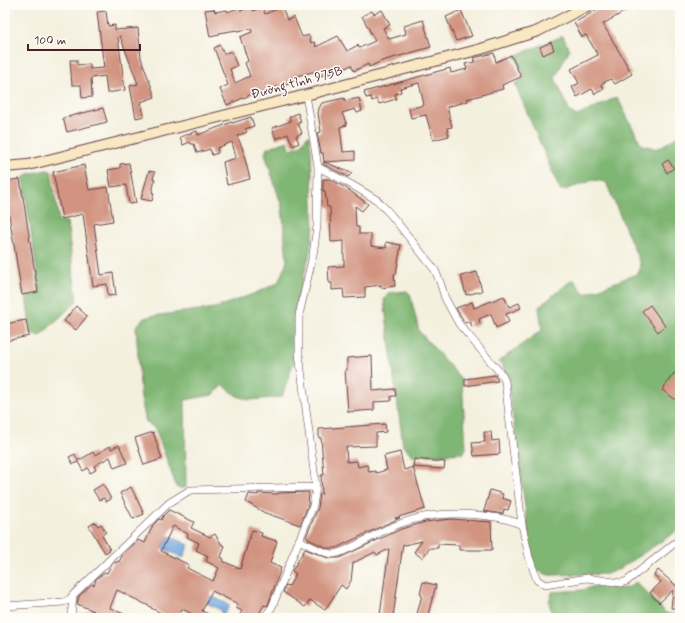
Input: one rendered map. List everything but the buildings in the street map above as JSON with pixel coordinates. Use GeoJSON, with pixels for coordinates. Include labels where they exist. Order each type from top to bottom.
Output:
{"type":"FeatureCollection","features":[{"type":"Feature","properties":{"kind":"main road","name":"Đường tỉnh 975B"},"geometry":{"type":"LineString","coordinates":[[5,167],[28,165],[481,49],[538,31],[589,5]]}},
{"type":"Feature","properties":{"kind":"street"},"geometry":{"type":"LineString","coordinates":[[264,618],[272,607],[313,506],[316,487],[299,354],[299,315],[313,255],[317,226],[318,168],[306,95]]}},
{"type":"Feature","properties":{"kind":"street"},"geometry":{"type":"LineString","coordinates":[[318,168],[352,185],[377,200],[391,215],[435,270],[445,298],[459,324],[502,375],[505,381],[522,525],[529,557],[537,580],[545,585],[587,578],[621,583],[626,581],[680,539]]}},
{"type":"Feature","properties":{"kind":"street"},"geometry":{"type":"LineString","coordinates":[[5,606],[64,602],[70,599],[169,502],[190,490],[316,487]]}},
{"type":"Feature","properties":{"kind":"street"},"geometry":{"type":"LineString","coordinates":[[299,540],[333,554],[342,552],[385,530],[430,516],[494,516],[522,525]]}},
{"type":"Feature","properties":{"kind":"street"},"geometry":{"type":"LineString","coordinates":[[71,618],[73,595]]}},
{"type":"Feature","properties":{"kind":"green space"},"geometry":{"type":"Polygon","coordinates":[[[563,36],[569,50],[555,78],[570,112],[577,116],[617,97],[641,144],[657,149],[680,135],[680,529],[619,569],[607,574],[549,575],[538,571],[534,566],[507,374],[499,361],[542,330],[539,307],[573,279],[585,294],[639,273],[640,263],[606,182],[594,180],[565,190],[560,190],[515,84],[523,79],[524,76],[515,56],[563,36]]]}},
{"type":"Feature","properties":{"kind":"green space"},"geometry":{"type":"Polygon","coordinates":[[[309,136],[311,149],[314,228],[309,256],[293,317],[296,355],[282,397],[250,400],[237,396],[223,385],[212,395],[185,400],[186,488],[177,488],[155,428],[146,422],[141,399],[136,326],[144,318],[152,316],[215,308],[278,283],[287,261],[282,207],[265,154],[267,148],[288,141],[291,149],[301,145],[306,137],[309,136]]]}},
{"type":"Feature","properties":{"kind":"green space"},"geometry":{"type":"Polygon","coordinates":[[[47,170],[51,171],[59,221],[67,222],[77,301],[40,336],[31,333],[26,296],[40,293],[23,178],[28,174],[47,170]]]}},
{"type":"Feature","properties":{"kind":"green space"},"geometry":{"type":"Polygon","coordinates":[[[407,291],[410,294],[419,331],[462,380],[466,448],[464,453],[413,456],[403,446],[384,300],[388,293],[407,291]]]}},
{"type":"Feature","properties":{"kind":"green space"},"geometry":{"type":"Polygon","coordinates":[[[636,582],[666,613],[680,615],[680,618],[553,618],[549,602],[552,592],[582,590],[598,585],[617,589],[629,587],[636,582]]]}},
{"type":"Feature","properties":{"kind":"water"},"geometry":{"type":"Polygon","coordinates":[[[169,536],[189,545],[183,558],[162,548],[169,536]]]}},
{"type":"Feature","properties":{"kind":"water"},"geometry":{"type":"Polygon","coordinates":[[[211,596],[230,605],[224,615],[221,614],[221,610],[207,603],[211,596]]]}}]}
